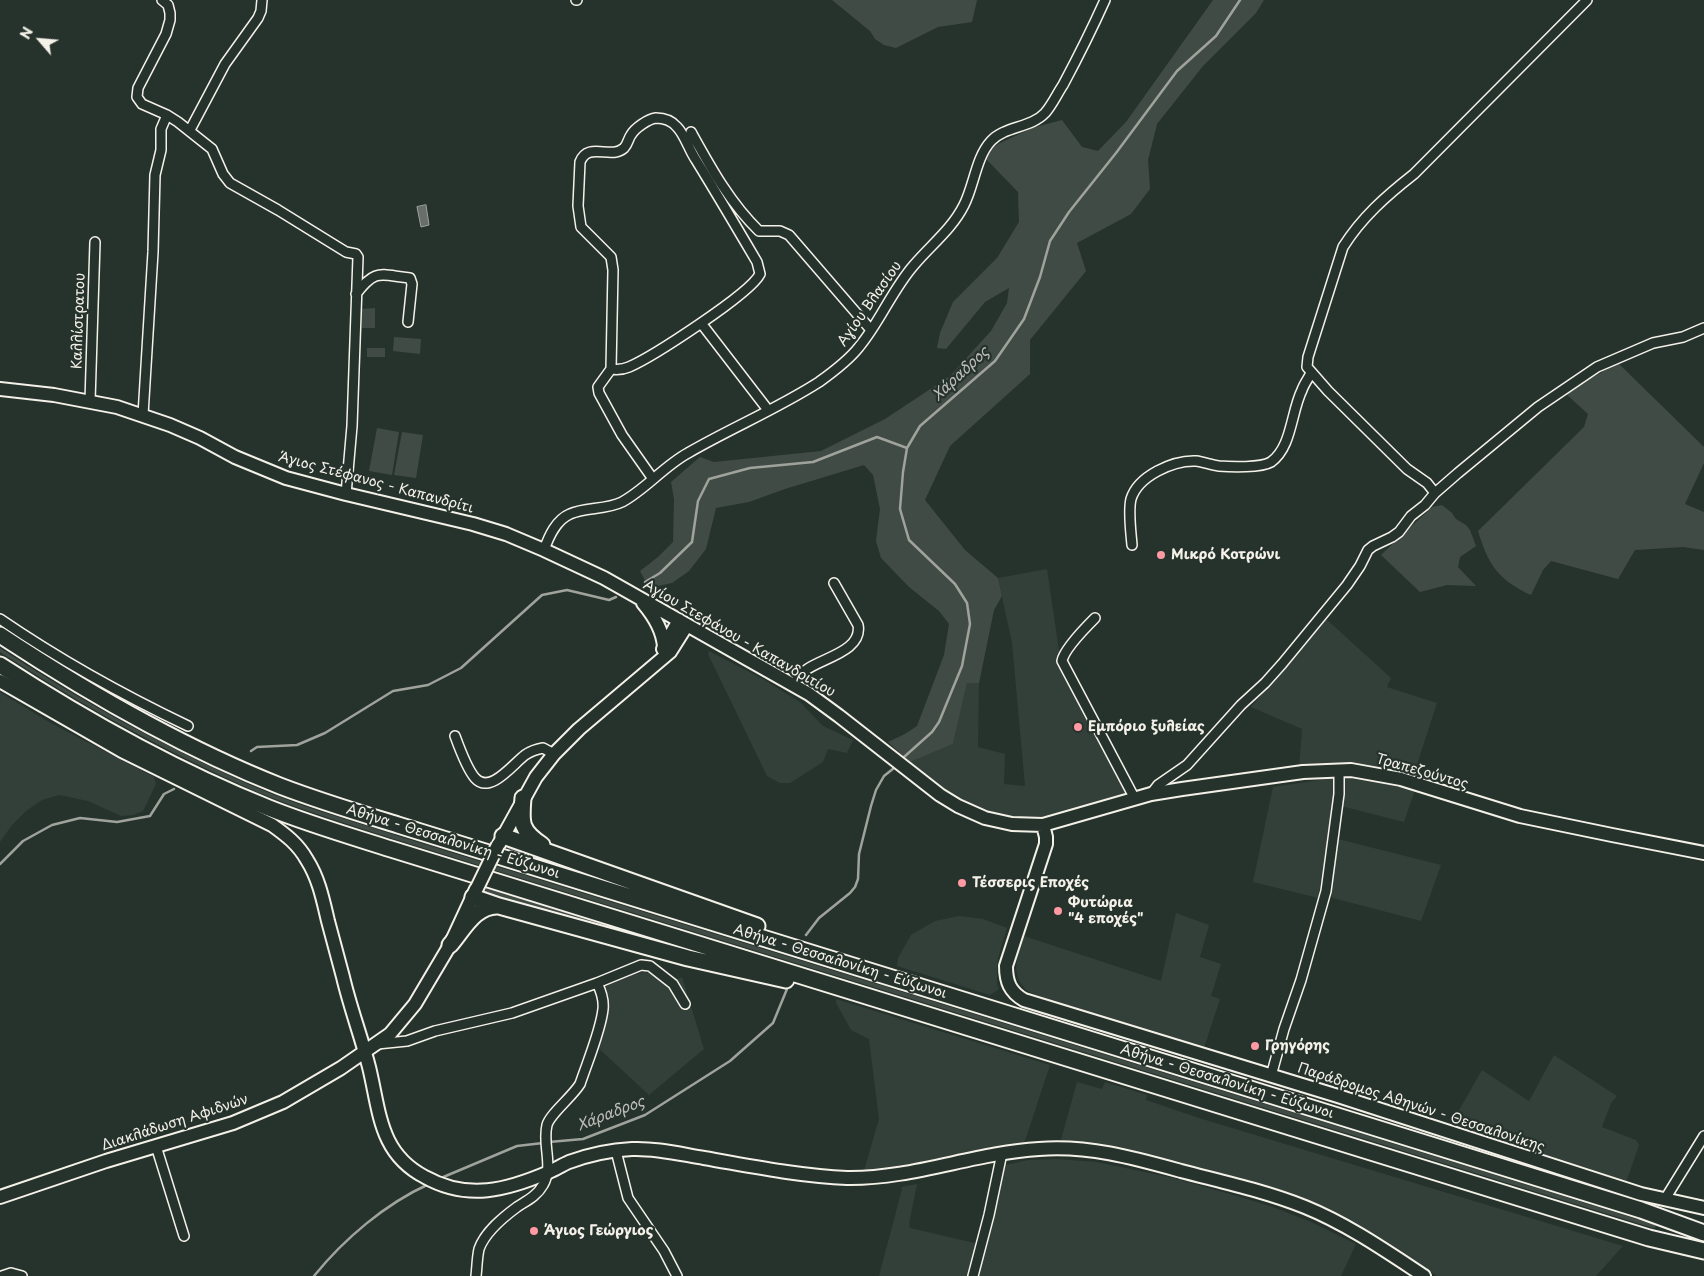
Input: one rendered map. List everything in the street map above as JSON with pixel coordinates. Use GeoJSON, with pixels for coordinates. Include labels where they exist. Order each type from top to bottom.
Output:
{"type":"FeatureCollection","features":[{"type":"Feature","properties":{"kind":"highway","name":"Αθήνα - Θεσσαλονίκη - Εύζωνοι"},"geometry":{"type":"LineString","coordinates":[[0,635],[77,684],[124,711],[164,732],[260,775],[280,786],[356,812],[1658,1215],[1704,1233]]}},
{"type":"Feature","properties":{"kind":"highway","name":"Αθήνα - Θεσσαλονίκη - Εύζωνοι"},"geometry":{"type":"LineString","coordinates":[[0,664],[65,706],[112,733],[275,812],[384,849],[875,998],[1649,1238],[1704,1251]]}},
{"type":"Feature","properties":{"kind":"highway"},"geometry":{"type":"LineString","coordinates":[[523,798],[523,827],[530,836],[556,854]]}},
{"type":"Feature","properties":{"kind":"highway"},"geometry":{"type":"LineString","coordinates":[[340,801],[356,812]]}},
{"type":"Feature","properties":{"kind":"highway"},"geometry":{"type":"LineString","coordinates":[[501,841],[556,854],[812,946],[884,976]]}},
{"type":"Feature","properties":{"kind":"highway"},"geometry":{"type":"LineString","coordinates":[[475,892],[499,906],[688,958],[875,998]]}},
{"type":"Feature","properties":{"kind":"highway"},"geometry":{"type":"LineString","coordinates":[[450,945],[482,909],[499,906]]}},
{"type":"Feature","properties":{"kind":"main road","name":"Άγιος Στέφανος - Καπανδρίτι"},"geometry":{"type":"LineString","coordinates":[[0,390],[54,395],[90,401],[143,415],[200,438],[260,468],[307,484],[491,529],[544,550]]}},
{"type":"Feature","properties":{"kind":"main road","name":"Αγίου Στεφάνου - Καπανδριτίου"},"geometry":{"type":"LineString","coordinates":[[544,550],[592,572],[638,597],[824,704],[933,789],[958,806],[976,815],[994,820],[1043,825]]}},
{"type":"Feature","properties":{"kind":"main road"},"geometry":{"type":"LineString","coordinates":[[638,597],[657,623],[664,647]]}},
{"type":"Feature","properties":{"kind":"main road","name":"Διακλάδωση Αφιδνών"},"geometry":{"type":"LineString","coordinates":[[657,663],[664,647],[683,623]]}},
{"type":"Feature","properties":{"kind":"main road","name":"Διακλάδωση Αφιδνών"},"geometry":{"type":"LineString","coordinates":[[0,1197],[106,1161],[233,1123],[283,1102],[334,1072],[390,1034],[415,1004],[450,945],[523,798],[536,777],[554,754],[579,729],[670,652],[683,623]]}},
{"type":"Feature","properties":{"kind":"main road"},"geometry":{"type":"LineString","coordinates":[[0,681],[122,751],[272,825],[294,841],[307,858],[320,889],[350,1008],[359,1028],[362,1054],[373,1085],[383,1132],[398,1156],[406,1164],[429,1179],[451,1189],[467,1191],[498,1190],[548,1172],[569,1162],[616,1151],[634,1149],[665,1152],[803,1174],[847,1178],[896,1174],[1002,1153],[1052,1148],[1094,1150],[1149,1162],[1273,1195],[1331,1219],[1424,1276]]}},
{"type":"Feature","properties":{"kind":"main road","name":"Τραπεζούντος"},"geometry":{"type":"LineString","coordinates":[[1043,825],[1151,794],[1303,772],[1339,770],[1382,774],[1520,816],[1704,853]]}},
{"type":"Feature","properties":{"kind":"main road","name":"Παράδρομος Αθηνών - Θεσσαλονίκης"},"geometry":{"type":"LineString","coordinates":[[1043,825],[1046,844],[1007,961],[1006,976],[1009,986],[1013,992],[1024,1000],[1271,1076],[1641,1194],[1704,1208]]}},
{"type":"Feature","properties":{"kind":"street"},"geometry":{"type":"LineString","coordinates":[[162,0],[168,5],[170,20],[166,34],[138,88],[137,97],[142,104],[167,115],[190,130],[212,149],[223,174],[230,183],[346,252],[356,254],[358,261],[352,426],[346,494]]}},
{"type":"Feature","properties":{"kind":"street"},"geometry":{"type":"LineString","coordinates":[[190,130],[225,64],[258,18],[262,0]]}},
{"type":"Feature","properties":{"kind":"street","name":"Αγίου Βλασίου"},"geometry":{"type":"LineString","coordinates":[[544,550],[549,535],[570,514],[622,502],[686,453],[818,382],[841,366],[859,348],[898,286],[957,218],[965,204],[983,154],[991,141],[1001,134],[1023,126],[1045,113],[1072,69],[1105,0]]}},
{"type":"Feature","properties":{"kind":"street"},"geometry":{"type":"LineString","coordinates":[[1435,493],[1427,484],[1407,469],[1311,374],[1307,367],[1308,357],[1343,247],[1348,238],[1383,198],[1414,174],[1587,0]]}},
{"type":"Feature","properties":{"kind":"street"},"geometry":{"type":"LineString","coordinates":[[143,415],[153,252],[155,175],[161,150],[161,128],[167,115]]}},
{"type":"Feature","properties":{"kind":"street"},"geometry":{"type":"LineString","coordinates":[[611,369],[620,370],[630,367],[701,323],[757,280],[760,274],[757,262],[678,128],[670,120],[656,118],[644,123],[631,134],[627,146],[622,150],[616,152],[590,151],[582,157],[580,162],[578,206],[581,227],[611,257],[613,270],[611,369],[598,387],[599,393],[622,435],[653,479]]}},
{"type":"Feature","properties":{"kind":"street"},"geometry":{"type":"LineString","coordinates":[[691,132],[725,192],[751,224],[759,231],[780,231],[789,235],[871,330]]}},
{"type":"Feature","properties":{"kind":"street","name":"Καλλίστρατου"},"geometry":{"type":"LineString","coordinates":[[90,401],[95,242]]}},
{"type":"Feature","properties":{"kind":"street"},"geometry":{"type":"LineString","coordinates":[[356,294],[366,281],[373,276],[410,278],[412,284],[408,322]]}},
{"type":"Feature","properties":{"kind":"street"},"geometry":{"type":"LineString","coordinates":[[701,323],[768,410]]}},
{"type":"Feature","properties":{"kind":"street"},"geometry":{"type":"LineString","coordinates":[[1151,794],[1158,785],[1186,765],[1282,664],[1347,585],[1368,550],[1392,538],[1411,516],[1425,506],[1435,493],[1509,429],[1538,406],[1598,367],[1653,343],[1683,337],[1704,328]]}},
{"type":"Feature","properties":{"kind":"street"},"geometry":{"type":"LineString","coordinates":[[1132,545],[1130,533],[1131,500],[1142,482],[1159,471],[1182,462],[1197,462],[1218,466],[1246,466],[1269,463],[1280,454],[1302,389],[1311,374]]}},
{"type":"Feature","properties":{"kind":"street"},"geometry":{"type":"LineString","coordinates":[[793,685],[805,670],[843,650],[854,643],[857,638],[859,632],[858,625],[834,583]]}},
{"type":"Feature","properties":{"kind":"street"},"geometry":{"type":"LineString","coordinates":[[1095,618],[1067,650],[1062,661],[1136,799]]}},
{"type":"Feature","properties":{"kind":"street"},"geometry":{"type":"LineString","coordinates":[[0,619],[44,649],[104,684],[188,726]]}},
{"type":"Feature","properties":{"kind":"street"},"geometry":{"type":"LineString","coordinates":[[455,736],[475,779],[485,783],[494,781],[526,754],[536,749],[543,748],[554,754]]}},
{"type":"Feature","properties":{"kind":"street"},"geometry":{"type":"LineString","coordinates":[[1271,1076],[1326,891],[1339,794],[1339,770]]}},
{"type":"Feature","properties":{"kind":"street"},"geometry":{"type":"LineString","coordinates":[[377,1044],[407,1041],[435,1031],[512,1014],[642,965],[650,966],[674,984],[686,1004]]}},
{"type":"Feature","properties":{"kind":"street"},"geometry":{"type":"LineString","coordinates":[[476,1276],[479,1251],[484,1238],[500,1221],[542,1188],[548,1172],[547,1124],[552,1116],[575,1093],[580,1084],[603,1009],[601,993],[597,983]]}},
{"type":"Feature","properties":{"kind":"street"},"geometry":{"type":"LineString","coordinates":[[1665,1199],[1704,1136]]}},
{"type":"Feature","properties":{"kind":"street"},"geometry":{"type":"LineString","coordinates":[[156,1146],[184,1236]]}},
{"type":"Feature","properties":{"kind":"street"},"geometry":{"type":"LineString","coordinates":[[616,1151],[628,1198],[664,1251],[677,1276]]}},
{"type":"Feature","properties":{"kind":"street"},"geometry":{"type":"LineString","coordinates":[[973,1276],[989,1215],[1002,1153]]}},
{"type":"Feature","properties":{"kind":"street"},"geometry":{"type":"LineString","coordinates":[[2,1276],[11,1273],[22,1276]]}},
{"type":"Feature","properties":{"kind":"shaded area"},"geometry":{"type":"Polygon","coordinates":[[[832,0],[977,0],[972,22],[938,27],[896,48],[884,45],[875,39],[870,31],[832,0]]]}},
{"type":"Feature","properties":{"kind":"shaded area"},"geometry":{"type":"Polygon","coordinates":[[[1213,0],[1264,0],[1256,13],[1203,66],[1157,124],[1148,160],[1150,189],[1131,214],[1077,243],[1086,271],[1030,340],[1030,374],[950,446],[925,500],[965,550],[998,578],[1002,596],[994,610],[979,683],[967,683],[953,744],[910,762],[888,742],[917,726],[944,655],[949,624],[939,611],[909,587],[881,558],[876,541],[880,509],[873,475],[864,465],[749,502],[716,508],[706,549],[689,571],[672,583],[649,588],[640,571],[673,542],[674,499],[671,482],[700,457],[714,462],[821,451],[885,419],[950,376],[991,331],[1007,303],[1009,288],[985,302],[946,349],[937,348],[940,333],[953,302],[997,258],[1019,222],[1018,192],[986,159],[994,146],[1032,128],[1062,120],[1082,147],[1098,151],[1126,122],[1213,0]]]}},
{"type":"Feature","properties":{"kind":"shaded area"},"geometry":{"type":"Polygon","coordinates":[[[426,205],[429,225],[421,227],[417,207],[426,205]]]}},
{"type":"Feature","properties":{"kind":"shaded area"},"geometry":{"type":"Polygon","coordinates":[[[375,308],[375,328],[362,328],[361,309],[375,308]]]}},
{"type":"Feature","properties":{"kind":"shaded area"},"geometry":{"type":"Polygon","coordinates":[[[394,337],[421,339],[420,354],[393,351],[394,337]]]}},
{"type":"Feature","properties":{"kind":"shaded area"},"geometry":{"type":"Polygon","coordinates":[[[367,348],[385,348],[385,357],[367,357],[367,348]]]}},
{"type":"Feature","properties":{"kind":"shaded area"},"geometry":{"type":"Polygon","coordinates":[[[1618,363],[1704,447],[1704,463],[1685,504],[1704,512],[1704,550],[1683,547],[1635,550],[1618,579],[1551,561],[1543,570],[1531,595],[1510,583],[1496,570],[1490,562],[1478,531],[1584,427],[1588,414],[1565,393],[1618,363]]]}},
{"type":"Feature","properties":{"kind":"shaded area"},"geometry":{"type":"Polygon","coordinates":[[[377,428],[399,432],[392,475],[369,471],[377,428]]]}},
{"type":"Feature","properties":{"kind":"shaded area"},"geometry":{"type":"Polygon","coordinates":[[[402,432],[423,435],[416,478],[394,475],[402,432]]]}},
{"type":"Feature","properties":{"kind":"shaded area"},"geometry":{"type":"Polygon","coordinates":[[[1442,505],[1470,530],[1476,546],[1460,557],[1458,567],[1476,586],[1447,585],[1420,592],[1381,555],[1432,507],[1442,505]]]}},
{"type":"Feature","properties":{"kind":"shaded area"},"geometry":{"type":"Polygon","coordinates":[[[1047,569],[1061,664],[1132,797],[1047,821],[990,817],[943,793],[910,762],[953,744],[967,683],[979,683],[978,747],[1005,754],[1004,784],[1025,786],[1012,643],[998,578],[1047,569]]]}},
{"type":"Feature","properties":{"kind":"shaded area"},"geometry":{"type":"Polygon","coordinates":[[[1325,618],[1391,678],[1387,687],[1437,703],[1413,777],[1299,769],[1302,729],[1251,707],[1325,618]]]}},
{"type":"Feature","properties":{"kind":"shaded area"},"geometry":{"type":"Polygon","coordinates":[[[0,648],[90,704],[152,738],[248,784],[302,805],[1653,1224],[1656,1227],[1653,1228],[304,810],[266,796],[152,742],[50,683],[0,652],[0,648]]]}},
{"type":"Feature","properties":{"kind":"shaded area"},"geometry":{"type":"Polygon","coordinates":[[[709,651],[763,679],[800,702],[823,726],[853,740],[847,753],[828,749],[823,762],[790,783],[780,783],[767,776],[708,654],[709,651]]]}},
{"type":"Feature","properties":{"kind":"shaded area"},"geometry":{"type":"Polygon","coordinates":[[[0,692],[49,722],[154,777],[156,784],[143,811],[133,815],[121,816],[88,801],[59,795],[42,800],[26,811],[12,825],[0,842],[0,692]]]}},
{"type":"Feature","properties":{"kind":"shaded area"},"geometry":{"type":"Polygon","coordinates":[[[1349,777],[1415,790],[1404,822],[1341,806],[1343,781],[1349,777]]]}},
{"type":"Feature","properties":{"kind":"shaded area"},"geometry":{"type":"Polygon","coordinates":[[[1333,778],[1336,780],[1335,792],[1318,898],[1253,882],[1273,787],[1333,778]]]}},
{"type":"Feature","properties":{"kind":"shaded area"},"geometry":{"type":"Polygon","coordinates":[[[1338,839],[1441,865],[1421,921],[1333,898],[1329,893],[1338,839]]]}},
{"type":"Feature","properties":{"kind":"shaded area"},"geometry":{"type":"Polygon","coordinates":[[[509,845],[766,935],[504,855],[509,845]]]}},
{"type":"Feature","properties":{"kind":"shaded area"},"geometry":{"type":"Polygon","coordinates":[[[488,885],[765,972],[490,897],[484,893],[488,885]]]}},
{"type":"Feature","properties":{"kind":"shaded area"},"geometry":{"type":"Polygon","coordinates":[[[1176,913],[1209,925],[1200,957],[1221,964],[1211,996],[1220,999],[1204,1048],[1082,1012],[1034,994],[1026,990],[1019,981],[1016,969],[1017,960],[1024,936],[1161,981],[1176,913]]]}},
{"type":"Feature","properties":{"kind":"shaded area"},"geometry":{"type":"Polygon","coordinates":[[[959,916],[983,919],[1007,928],[998,958],[997,984],[999,989],[990,995],[897,966],[898,958],[911,935],[935,921],[959,916]]]}},
{"type":"Feature","properties":{"kind":"shaded area"},"geometry":{"type":"Polygon","coordinates":[[[644,972],[651,974],[666,984],[682,977],[704,1049],[649,1095],[596,1046],[602,987],[631,975],[644,972]]]}},
{"type":"Feature","properties":{"kind":"shaded area"},"geometry":{"type":"Polygon","coordinates":[[[836,999],[1050,1065],[1024,1144],[995,1147],[863,1174],[879,1119],[869,1039],[851,1030],[836,1003],[836,999]]]}},
{"type":"Feature","properties":{"kind":"shaded area"},"geometry":{"type":"Polygon","coordinates":[[[1554,1055],[1617,1096],[1611,1103],[1602,1127],[1636,1140],[1639,1145],[1626,1183],[1450,1126],[1482,1070],[1529,1101],[1554,1055]]]}},
{"type":"Feature","properties":{"kind":"shaded area"},"geometry":{"type":"Polygon","coordinates":[[[1077,1082],[1102,1089],[1105,1082],[1147,1095],[1146,1100],[1199,1118],[1623,1246],[1596,1276],[1437,1276],[1334,1211],[1286,1192],[1130,1150],[1085,1143],[1060,1143],[1077,1082]]]}},
{"type":"Feature","properties":{"kind":"shaded area"},"geometry":{"type":"Polygon","coordinates":[[[1057,1159],[1096,1162],[1121,1167],[1173,1178],[1237,1196],[1309,1221],[1356,1244],[1341,1276],[977,1276],[1005,1165],[1028,1160],[1057,1159]]]}},
{"type":"Feature","properties":{"kind":"shaded area"},"geometry":{"type":"Polygon","coordinates":[[[917,1184],[909,1224],[910,1228],[979,1244],[970,1276],[879,1276],[901,1187],[917,1184]]]}},
{"type":"Feature","properties":{"kind":"waterway","name":"Χάραδρος"},"geometry":{"type":"LineString","coordinates":[[904,757],[932,732],[939,722],[962,666],[970,624],[967,603],[955,584],[909,540],[900,509],[907,448],[920,426],[995,361],[1024,319],[1040,277],[1050,241],[1069,212],[1177,71],[1216,36],[1240,0]]}},
{"type":"Feature","properties":{"kind":"waterway"},"geometry":{"type":"LineString","coordinates":[[645,582],[660,573],[692,542],[698,501],[709,479],[750,468],[813,462],[877,437],[907,448]]}},
{"type":"Feature","properties":{"kind":"waterway"},"geometry":{"type":"LineString","coordinates":[[251,751],[257,747],[297,745],[325,733],[393,691],[428,685],[461,668],[542,595],[567,590],[609,600],[616,597]]}},
{"type":"Feature","properties":{"kind":"waterway","name":"Χάραδρος"},"geometry":{"type":"LineString","coordinates":[[806,935],[819,918],[855,887],[858,879],[859,854],[876,790],[884,776],[894,768]]}},
{"type":"Feature","properties":{"kind":"waterway"},"geometry":{"type":"LineString","coordinates":[[0,864],[23,841],[52,825],[80,818],[117,822],[150,816],[164,794],[174,789]]}},
{"type":"Feature","properties":{"kind":"waterway","name":"Χάραδρος"},"geometry":{"type":"LineString","coordinates":[[549,1142],[583,1139],[645,1115],[730,1061],[773,1023],[787,989]]}},
{"type":"Feature","properties":{"kind":"waterway","name":"Χάραδρος"},"geometry":{"type":"LineString","coordinates":[[441,1178],[517,1146],[543,1143]]}},
{"type":"Feature","properties":{"kind":"waterway","name":"Χάραδρος"},"geometry":{"type":"LineString","coordinates":[[314,1276],[338,1249],[366,1224],[381,1212],[429,1184]]}},
{"type":"Feature","properties":{"kind":"place","name":"Μικρό Κοτρώνι"},"geometry":{"type":"Point","coordinates":[1161,555]}},
{"type":"Feature","properties":{"kind":"place","name":"Εμπόριο ξυλείας"},"geometry":{"type":"Point","coordinates":[1078,727]}},
{"type":"Feature","properties":{"kind":"place","name":"Τέσσερις Εποχές"},"geometry":{"type":"Point","coordinates":[962,883]}},
{"type":"Feature","properties":{"kind":"place","name":"Φυτώρια \"4 εποχές\""},"geometry":{"type":"Point","coordinates":[1058,911]}},
{"type":"Feature","properties":{"kind":"place","name":"Γρηγόρης"},"geometry":{"type":"Point","coordinates":[1255,1046]}},
{"type":"Feature","properties":{"kind":"place","name":"Άγιος Γεώργιος"},"geometry":{"type":"Point","coordinates":[534,1231]}}]}
